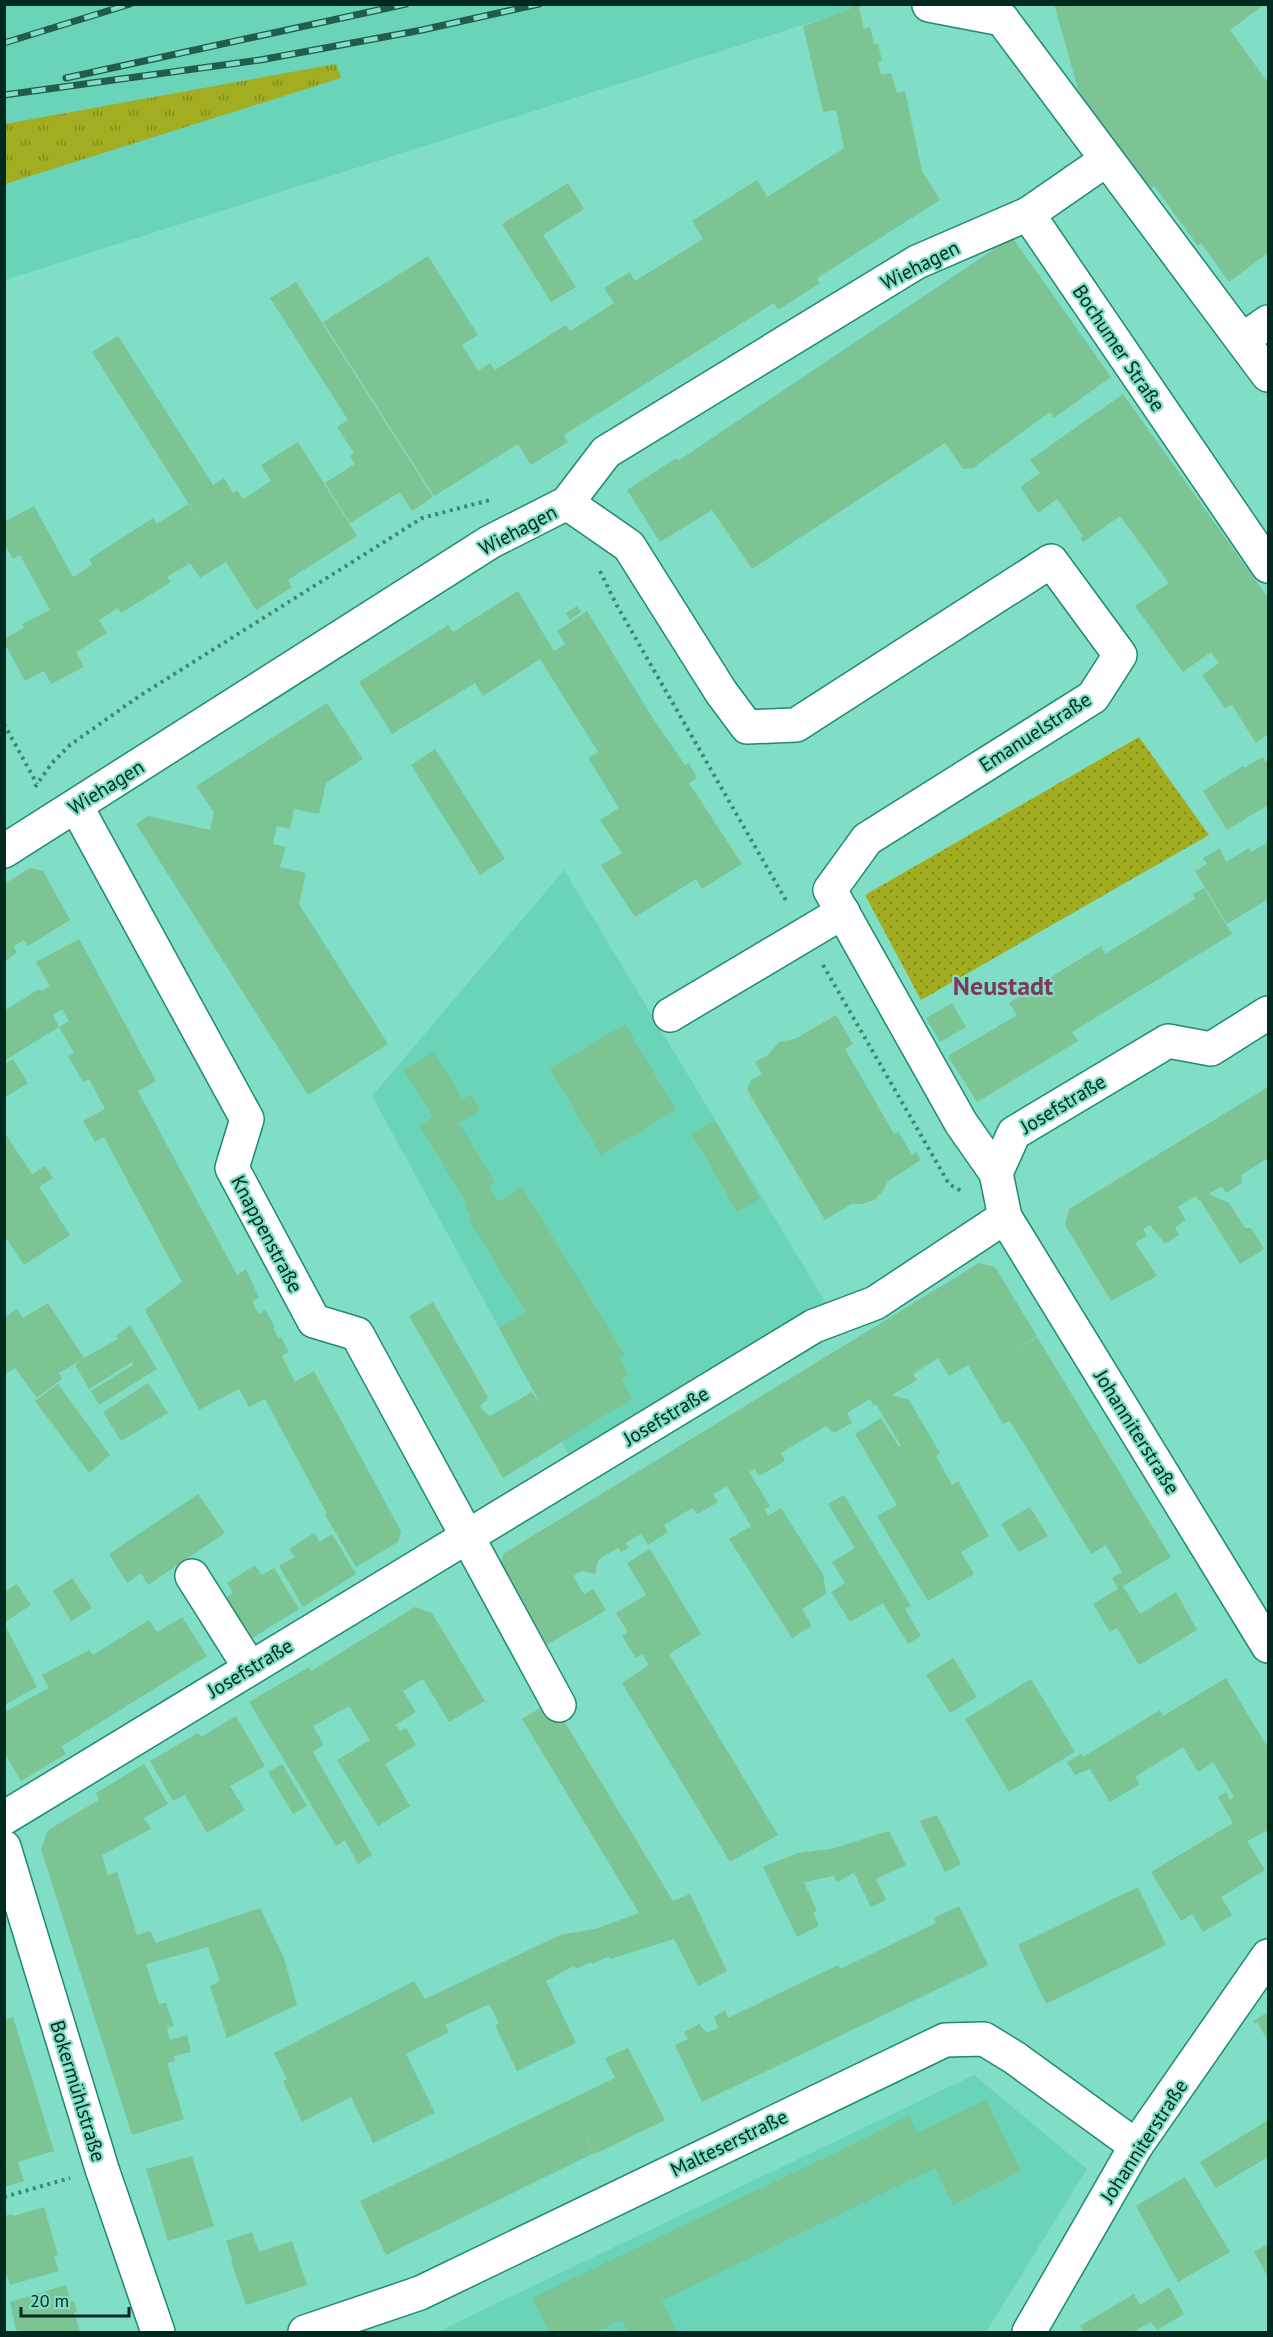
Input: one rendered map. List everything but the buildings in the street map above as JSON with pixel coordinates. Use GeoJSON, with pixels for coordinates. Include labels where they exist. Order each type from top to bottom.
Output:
{"type":"FeatureCollection","features":[{"type":"Feature","properties":{"kind":"street"},"geometry":{"type":"LineString","coordinates":[[929,5],[1002,20],[1106,160],[1256,331],[1269,375]]}},
{"type":"Feature","properties":{"kind":"street"},"geometry":{"type":"LineString","coordinates":[[1028,214],[1106,160]]}},
{"type":"Feature","properties":{"kind":"street","name":"Wiehagen"},"geometry":{"type":"LineString","coordinates":[[4,851],[490,542],[567,504],[606,452],[917,262],[1028,214]]}},
{"type":"Feature","properties":{"kind":"street","name":"Bochumer Straße"},"geometry":{"type":"LineString","coordinates":[[1028,214],[1267,561]]}},
{"type":"Feature","properties":{"kind":"street","name":"Emanuelstraße"},"geometry":{"type":"LineString","coordinates":[[567,504],[628,546],[721,692],[747,727],[796,725],[1051,561],[1120,655],[1093,697],[867,839],[830,890],[961,1123],[996,1173]]}},
{"type":"Feature","properties":{"kind":"street","name":"Knappenstraße"},"geometry":{"type":"LineString","coordinates":[[76,806],[247,1119],[232,1168],[243,1189],[314,1321],[357,1334],[559,1705]]}},
{"type":"Feature","properties":{"kind":"street"},"geometry":{"type":"LineString","coordinates":[[670,1015],[843,912]]}},
{"type":"Feature","properties":{"kind":"street","name":"Josefstraße"},"geometry":{"type":"LineString","coordinates":[[996,1173],[1014,1133],[1168,1041],[1211,1049],[1269,1013]]}},
{"type":"Feature","properties":{"kind":"street"},"geometry":{"type":"LineString","coordinates":[[996,1173],[1005,1217]]}},
{"type":"Feature","properties":{"kind":"street","name":"Josefstraße"},"geometry":{"type":"LineString","coordinates":[[4,1818],[814,1326],[875,1303],[1005,1217]]}},
{"type":"Feature","properties":{"kind":"street","name":"Johanniterstraße"},"geometry":{"type":"LineString","coordinates":[[1005,1217],[1269,1646]]}},
{"type":"Feature","properties":{"kind":"street"},"geometry":{"type":"LineString","coordinates":[[192,1576],[250,1668]]}},
{"type":"Feature","properties":{"kind":"street","name":"Bokermühlstraße"},"geometry":{"type":"LineString","coordinates":[[4,1847],[102,2169],[158,2332]]}},
{"type":"Feature","properties":{"kind":"street","name":"Johanniterstraße"},"geometry":{"type":"LineString","coordinates":[[1029,2332],[1136,2146],[1269,1956]]}},
{"type":"Feature","properties":{"kind":"street","name":"Malteserstraße"},"geometry":{"type":"LineString","coordinates":[[306,2332],[420,2293],[945,2040],[984,2040],[1015,2058],[1136,2146]]}},
{"type":"Feature","properties":{"kind":"path"},"geometry":{"type":"LineString","coordinates":[[30,793],[52,763],[70,745],[138,697],[422,518],[491,500]]}},
{"type":"Feature","properties":{"kind":"path"},"geometry":{"type":"LineString","coordinates":[[597,564],[616,604],[949,1184],[1005,1217]]}},
{"type":"Feature","properties":{"kind":"path"},"geometry":{"type":"LineString","coordinates":[[4,724],[37,784],[76,806]]}},
{"type":"Feature","properties":{"kind":"path"},"geometry":{"type":"LineString","coordinates":[[4,2197],[102,2169]]}},
{"type":"Feature","properties":{"kind":"shaded area"},"geometry":{"type":"Polygon","coordinates":[[[4,5],[865,5],[5,280],[4,5]]]}},
{"type":"Feature","properties":{"kind":"shaded area"},"geometry":{"type":"Polygon","coordinates":[[[564,870],[835,1318],[577,1470],[372,1096],[564,870]]]}},
{"type":"Feature","properties":{"kind":"shaded area"},"geometry":{"type":"Polygon","coordinates":[[[974,2075],[1087,2169],[986,2332],[437,2332],[974,2075]]]}},
{"type":"Feature","properties":{"kind":"green space"},"geometry":{"type":"Polygon","coordinates":[[[336,64],[341,78],[5,184],[5,124],[336,64]]]}},
{"type":"Feature","properties":{"kind":"green space"},"geometry":{"type":"Polygon","coordinates":[[[1139,737],[1209,835],[921,1000],[865,895],[1139,737]]]}},
{"type":"Feature","properties":{"kind":"railway"},"geometry":{"type":"LineString","coordinates":[[4,43],[130,4]]}},
{"type":"Feature","properties":{"kind":"railway"},"geometry":{"type":"LineString","coordinates":[[66,78],[406,4]]}},
{"type":"Feature","properties":{"kind":"railway"},"geometry":{"type":"LineString","coordinates":[[4,95],[260,60],[422,30],[539,4]]}},
{"type":"Feature","properties":{"kind":"district","name":"Neustadt"},"geometry":{"type":"Point","coordinates":[1003,986]}}]}
